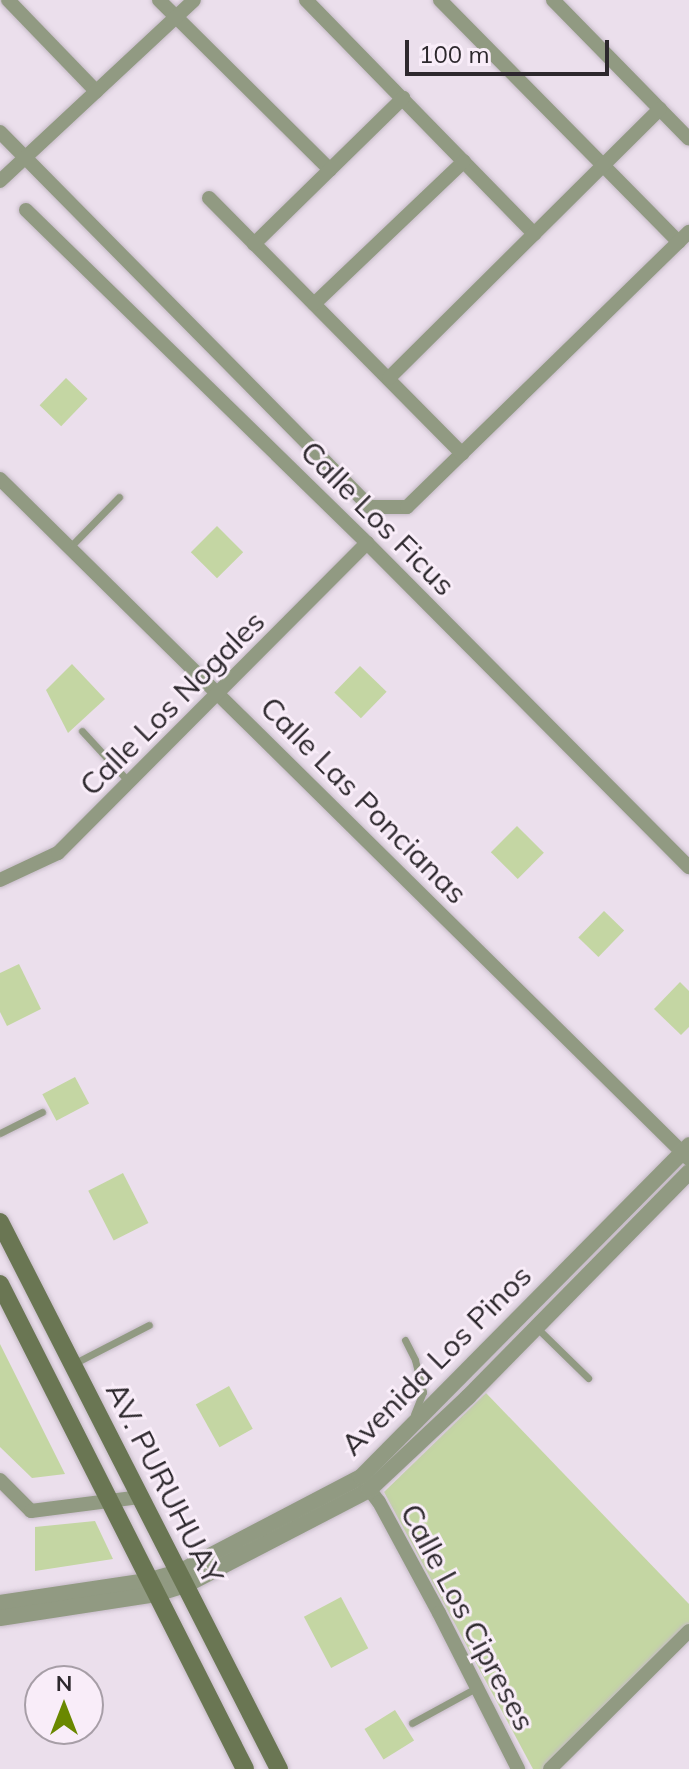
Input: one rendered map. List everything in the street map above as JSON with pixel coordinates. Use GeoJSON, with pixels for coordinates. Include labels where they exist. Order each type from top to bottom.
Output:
{"type":"FeatureCollection","features":[{"type":"Feature","properties":{"kind":"main road","name":"AV. PURUHUAY"},"geometry":{"type":"LineString","coordinates":[[0,1222],[279,1769]]}},
{"type":"Feature","properties":{"kind":"main road","name":"AV. PURUHUAY"},"geometry":{"type":"LineString","coordinates":[[0,1284],[245,1769]]}},
{"type":"Feature","properties":{"kind":"street"},"geometry":{"type":"LineString","coordinates":[[8,0],[96,91]]}},
{"type":"Feature","properties":{"kind":"street"},"geometry":{"type":"LineString","coordinates":[[159,0],[330,170]]}},
{"type":"Feature","properties":{"kind":"street"},"geometry":{"type":"LineString","coordinates":[[3,173],[25,158],[194,0]]}},
{"type":"Feature","properties":{"kind":"street"},"geometry":{"type":"LineString","coordinates":[[306,0],[534,234]]}},
{"type":"Feature","properties":{"kind":"street"},"geometry":{"type":"LineString","coordinates":[[0,132],[370,507],[407,507],[684,237],[603,165],[440,0]]}},
{"type":"Feature","properties":{"kind":"street"},"geometry":{"type":"LineString","coordinates":[[553,0],[689,139]]}},
{"type":"Feature","properties":{"kind":"street"},"geometry":{"type":"LineString","coordinates":[[254,244],[403,98]]}},
{"type":"Feature","properties":{"kind":"street"},"geometry":{"type":"LineString","coordinates":[[389,378],[660,109]]}},
{"type":"Feature","properties":{"kind":"street"},"geometry":{"type":"LineString","coordinates":[[314,304],[464,161]]}},
{"type":"Feature","properties":{"kind":"street"},"geometry":{"type":"LineString","coordinates":[[209,198],[462,454]]}},
{"type":"Feature","properties":{"kind":"street","name":"Calle Los Ficus"},"geometry":{"type":"LineString","coordinates":[[26,210],[367,543],[689,867]]}},
{"type":"Feature","properties":{"kind":"street","name":"Calle Las Poncianas"},"geometry":{"type":"LineString","coordinates":[[0,479],[687,1152]]}},
{"type":"Feature","properties":{"kind":"street","name":"Calle Los Nogales"},"geometry":{"type":"LineString","coordinates":[[0,880],[58,853],[220,694],[367,543]]}},
{"type":"Feature","properties":{"kind":"street","name":"Avenida Los Pinos"},"geometry":{"type":"LineString","coordinates":[[365,1484],[399,1439],[687,1152]]}},
{"type":"Feature","properties":{"kind":"street","name":"Avenida Los Pinos"},"geometry":{"type":"LineString","coordinates":[[0,1618],[152,1588],[182,1578],[365,1484],[536,1327],[689,1172]]}},
{"type":"Feature","properties":{"kind":"street"},"geometry":{"type":"LineString","coordinates":[[0,1480],[31,1511],[110,1504],[141,1497]]}},
{"type":"Feature","properties":{"kind":"street","name":"Calle Los Cipreses"},"geometry":{"type":"LineString","coordinates":[[365,1484],[518,1769]]}},
{"type":"Feature","properties":{"kind":"street","name":"Avenida Los Pinos"},"geometry":{"type":"LineString","coordinates":[[0,1603],[152,1588]]}},
{"type":"Feature","properties":{"kind":"street"},"geometry":{"type":"LineString","coordinates":[[550,1769],[689,1631]]}},
{"type":"Feature","properties":{"kind":"lane"},"geometry":{"type":"LineString","coordinates":[[70,547],[119,497]]}},
{"type":"Feature","properties":{"kind":"lane"},"geometry":{"type":"LineString","coordinates":[[82,731],[129,782]]}},
{"type":"Feature","properties":{"kind":"lane"},"geometry":{"type":"LineString","coordinates":[[0,1133],[42,1112]]}},
{"type":"Feature","properties":{"kind":"lane"},"geometry":{"type":"LineString","coordinates":[[73,1364],[149,1325]]}},
{"type":"Feature","properties":{"kind":"lane"},"geometry":{"type":"LineString","coordinates":[[536,1327],[588,1378]]}},
{"type":"Feature","properties":{"kind":"lane"},"geometry":{"type":"LineString","coordinates":[[399,1439],[417,1410],[423,1392],[415,1360],[405,1340]]}},
{"type":"Feature","properties":{"kind":"lane"},"geometry":{"type":"LineString","coordinates":[[412,1723],[476,1688]]}},
{"type":"Feature","properties":{"kind":"green space"},"geometry":{"type":"Polygon","coordinates":[[[66,378],[88,399],[61,426],[40,405],[66,378]]]}},
{"type":"Feature","properties":{"kind":"green space"},"geometry":{"type":"Polygon","coordinates":[[[217,526],[243,552],[217,578],[191,552],[217,526]]]}},
{"type":"Feature","properties":{"kind":"green space"},"geometry":{"type":"Polygon","coordinates":[[[72,664],[105,699],[68,733],[46,690],[72,664]]]}},
{"type":"Feature","properties":{"kind":"green space"},"geometry":{"type":"Polygon","coordinates":[[[360,666],[387,692],[361,718],[334,693],[360,666]]]}},
{"type":"Feature","properties":{"kind":"green space"},"geometry":{"type":"Polygon","coordinates":[[[517,826],[544,853],[518,879],[491,852],[517,826]]]}},
{"type":"Feature","properties":{"kind":"green space"},"geometry":{"type":"Polygon","coordinates":[[[604,911],[624,930],[598,957],[578,938],[604,911]]]}},
{"type":"Feature","properties":{"kind":"green space"},"geometry":{"type":"Polygon","coordinates":[[[19,964],[41,1009],[7,1026],[0,1012],[0,973],[19,964]]]}},
{"type":"Feature","properties":{"kind":"green space"},"geometry":{"type":"Polygon","coordinates":[[[680,982],[689,991],[689,1027],[681,1035],[654,1009],[680,982]]]}},
{"type":"Feature","properties":{"kind":"green space"},"geometry":{"type":"Polygon","coordinates":[[[75,1077],[89,1103],[56,1121],[42,1094],[75,1077]]]}},
{"type":"Feature","properties":{"kind":"green space"},"geometry":{"type":"Polygon","coordinates":[[[123,1173],[148,1223],[114,1241],[88,1191],[123,1173]]]}},
{"type":"Feature","properties":{"kind":"green space"},"geometry":{"type":"Polygon","coordinates":[[[0,1344],[65,1474],[32,1478],[0,1447],[0,1344]]]}},
{"type":"Feature","properties":{"kind":"green space"},"geometry":{"type":"Polygon","coordinates":[[[229,1386],[253,1429],[220,1447],[196,1404],[229,1386]]]}},
{"type":"Feature","properties":{"kind":"green space"},"geometry":{"type":"Polygon","coordinates":[[[486,1393],[689,1604],[689,1626],[544,1769],[533,1769],[384,1492],[486,1393]]]}},
{"type":"Feature","properties":{"kind":"green space"},"geometry":{"type":"Polygon","coordinates":[[[95,1521],[113,1559],[35,1571],[35,1527],[95,1521]]]}},
{"type":"Feature","properties":{"kind":"green space"},"geometry":{"type":"Polygon","coordinates":[[[341,1597],[368,1648],[331,1668],[304,1617],[341,1597]]]}},
{"type":"Feature","properties":{"kind":"green space"},"geometry":{"type":"Polygon","coordinates":[[[395,1710],[414,1741],[384,1760],[364,1729],[395,1710]]]}}]}
